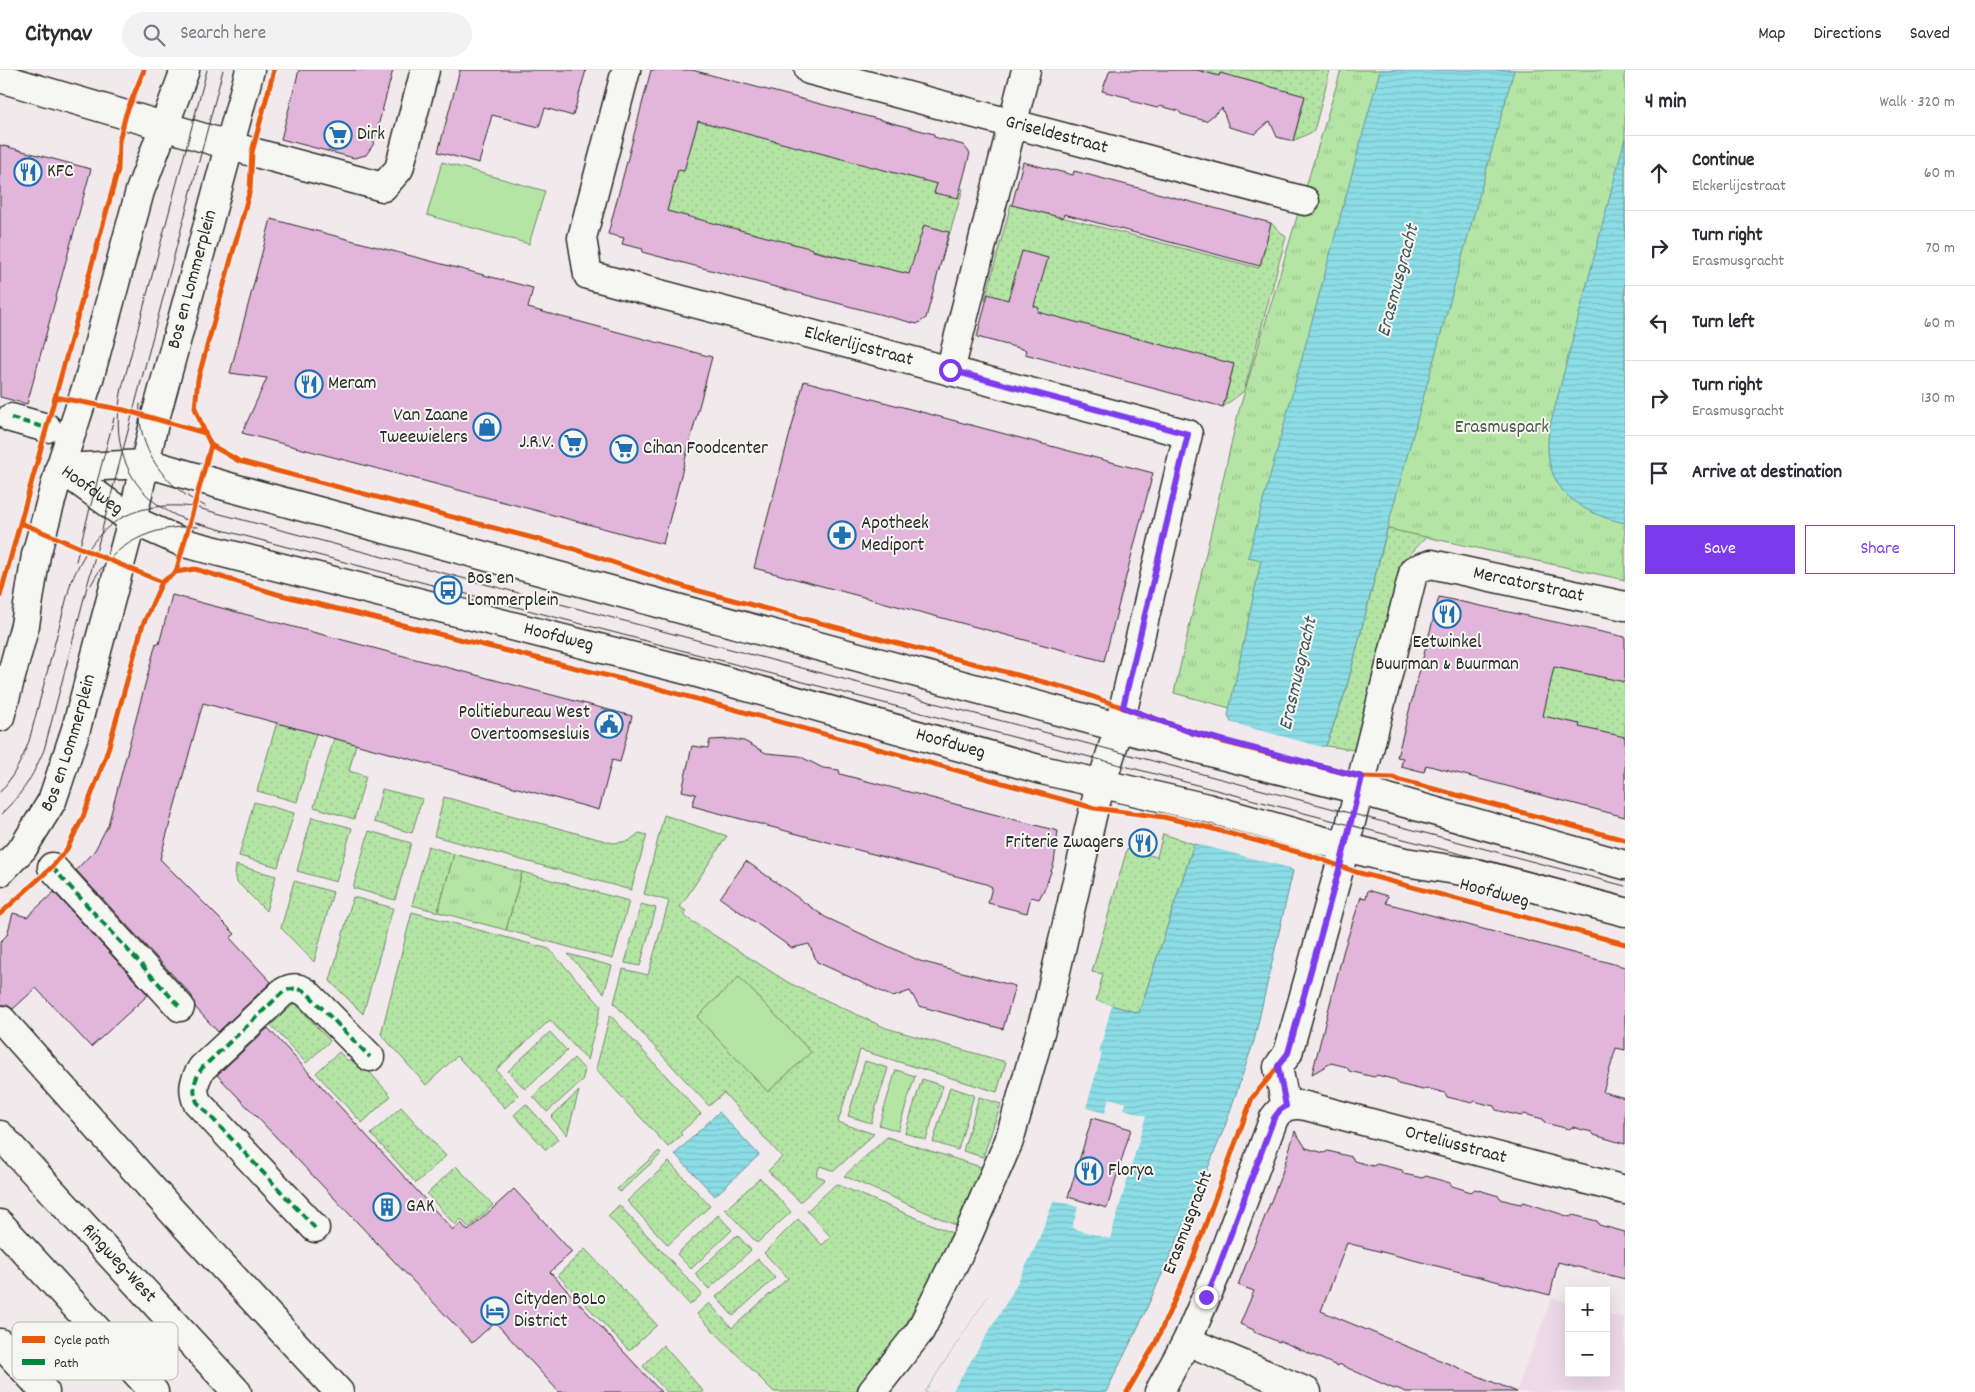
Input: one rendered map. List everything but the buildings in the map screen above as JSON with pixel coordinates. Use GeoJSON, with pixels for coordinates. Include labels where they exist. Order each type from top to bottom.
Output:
{"type":"FeatureCollection","features":[{"type":"Feature","properties":{"kind":"main road"},"geometry":{"type":"LineString","coordinates":[[0,717],[25,625],[36,555],[60,468],[89,379],[140,191],[163,126],[186,70]]}},
{"type":"Feature","properties":{"kind":"main road","name":"Bos en Lommerplein"},"geometry":{"type":"LineString","coordinates":[[0,872],[23,848],[52,801],[76,729],[132,520],[155,419],[250,70]]}},
{"type":"Feature","properties":{"kind":"main road"},"geometry":{"type":"LineString","coordinates":[[0,78],[384,188],[400,169],[425,70]]}},
{"type":"Feature","properties":{"kind":"main road","name":"Elckerlijcstraat"},"geometry":{"type":"LineString","coordinates":[[626,70],[582,238],[588,275],[1188,434],[1121,717]]}},
{"type":"Feature","properties":{"kind":"main road","name":"Griseldestraat"},"geometry":{"type":"LineString","coordinates":[[809,70],[1305,201]]}},
{"type":"Feature","properties":{"kind":"main road"},"geometry":{"type":"LineString","coordinates":[[950,370],[1026,70]]}},
{"type":"Feature","properties":{"kind":"main road"},"geometry":{"type":"LineString","coordinates":[[11,418],[47,428]]}},
{"type":"Feature","properties":{"kind":"main road","name":"Hoofdweg"},"geometry":{"type":"LineString","coordinates":[[60,468],[145,464],[1121,717],[1221,755],[1359,790],[1625,865]]}},
{"type":"Feature","properties":{"kind":"main road","name":"Hoofdweg"},"geometry":{"type":"LineString","coordinates":[[60,468],[132,520],[184,543],[694,672],[1042,770],[1207,808],[1405,862],[1481,874],[1625,912]]}},
{"type":"Feature","properties":{"kind":"main road","name":"Mercatorstraat"},"geometry":{"type":"LineString","coordinates":[[1359,790],[1414,570],[1431,564],[1625,606]]}},
{"type":"Feature","properties":{"kind":"main road"},"geometry":{"type":"LineString","coordinates":[[872,1392],[920,1330],[968,1235],[1008,1141],[1049,1001],[1101,785],[1121,717]]}},
{"type":"Feature","properties":{"kind":"main road"},"geometry":{"type":"LineString","coordinates":[[1159,1392],[1187,1340],[1216,1274],[1274,1118],[1286,1106],[1278,1066],[1288,1053],[1359,790]]}},
{"type":"Feature","properties":{"kind":"main road"},"geometry":{"type":"LineString","coordinates":[[52,866],[180,1008]]}},
{"type":"Feature","properties":{"kind":"main road"},"geometry":{"type":"LineString","coordinates":[[315,1228],[197,1102],[194,1084],[202,1068],[282,993],[292,988],[308,993],[370,1057]]}},
{"type":"Feature","properties":{"kind":"main road"},"geometry":{"type":"LineString","coordinates":[[2,1020],[171,1210],[339,1392]]}},
{"type":"Feature","properties":{"kind":"main road","name":"Orteliusstraat"},"geometry":{"type":"LineString","coordinates":[[1286,1106],[1296,1104],[1306,1106],[1625,1190]]}},
{"type":"Feature","properties":{"kind":"main road","name":"Ringweg-West"},"geometry":{"type":"LineString","coordinates":[[0,1135],[172,1322]]}},
{"type":"Feature","properties":{"kind":"main road"},"geometry":{"type":"LineString","coordinates":[[0,1224],[90,1322]]}},
{"type":"Feature","properties":{"kind":"main road","name":"Ringweg-West"},"geometry":{"type":"LineString","coordinates":[[178,1328],[237,1392]]}},
{"type":"Feature","properties":{"kind":"main road"},"geometry":{"type":"LineString","coordinates":[[1187,1340],[1307,1392]]}},
{"type":"Feature","properties":{"kind":"main road"},"geometry":{"type":"LineString","coordinates":[[0,1343],[12,1356]]}},
{"type":"Feature","properties":{"kind":"main road"},"geometry":{"type":"LineString","coordinates":[[34,1380],[45,1392]]}},
{"type":"Feature","properties":{"kind":"main road"},"geometry":{"type":"LineString","coordinates":[[143,1380],[154,1392]]}},
{"type":"Feature","properties":{"kind":"shaded area"},"geometry":{"type":"Polygon","coordinates":[[[1552,1298],[1565,1301],[1565,1377],[1610,1377],[1610,1314],[1625,1318],[1625,1392],[1516,1392],[1552,1298]]]}},
{"type":"Feature","properties":{"kind":"green space"},"geometry":{"type":"Polygon","coordinates":[[[1191,70],[1330,70],[1314,131],[1293,141],[1304,100],[1191,70]]]}},
{"type":"Feature","properties":{"kind":"green space"},"geometry":{"type":"Polygon","coordinates":[[[1341,70],[1409,70],[1245,712],[1174,693],[1238,414],[1341,70]]]}},
{"type":"Feature","properties":{"kind":"green space","name":"Erasmuspark"},"geometry":{"type":"Polygon","coordinates":[[[1482,70],[1625,70],[1625,580],[1347,520],[1482,70]]]}},
{"type":"Feature","properties":{"kind":"green space"},"geometry":{"type":"Polygon","coordinates":[[[672,109],[963,189],[935,282],[642,205],[672,109]]]}},
{"type":"Feature","properties":{"kind":"green space"},"geometry":{"type":"Polygon","coordinates":[[[442,162],[545,191],[529,244],[427,215],[442,162]]]}},
{"type":"Feature","properties":{"kind":"green space"},"geometry":{"type":"Polygon","coordinates":[[[1011,204],[1259,268],[1271,223],[1286,237],[1244,391],[1223,407],[1233,367],[985,300],[1011,204]]]}},
{"type":"Feature","properties":{"kind":"green space"},"geometry":{"type":"Polygon","coordinates":[[[1390,518],[1431,532],[1400,565],[1355,750],[1326,746],[1346,690],[1390,518]]]}},
{"type":"Feature","properties":{"kind":"green space"},"geometry":{"type":"Polygon","coordinates":[[[1460,639],[1625,675],[1625,781],[1439,734],[1460,639]]]}},
{"type":"Feature","properties":{"kind":"green space"},"geometry":{"type":"Polygon","coordinates":[[[277,722],[316,733],[297,802],[257,791],[277,722]]]}},
{"type":"Feature","properties":{"kind":"green space"},"geometry":{"type":"Polygon","coordinates":[[[334,738],[356,744],[349,771],[366,776],[354,819],[314,807],[334,738]]]}},
{"type":"Feature","properties":{"kind":"green space"},"geometry":{"type":"Polygon","coordinates":[[[382,789],[422,799],[412,833],[374,822],[382,789]]]}},
{"type":"Feature","properties":{"kind":"green space"},"geometry":{"type":"Polygon","coordinates":[[[444,797],[613,843],[629,841],[639,833],[647,835],[631,890],[434,836],[444,797]]]}},
{"type":"Feature","properties":{"kind":"green space"},"geometry":{"type":"Polygon","coordinates":[[[254,802],[294,813],[278,867],[239,856],[254,802]]]}},
{"type":"Feature","properties":{"kind":"green space"},"geometry":{"type":"Polygon","coordinates":[[[664,815],[727,836],[680,907],[686,911],[684,916],[789,983],[886,1028],[1006,1062],[997,1092],[860,1050],[838,1122],[874,1134],[834,1171],[820,1166],[816,1175],[825,1179],[800,1202],[768,1171],[782,1157],[724,1093],[709,1106],[614,1003],[623,969],[648,975],[669,901],[644,894],[664,815]]]}},
{"type":"Feature","properties":{"kind":"green space"},"geometry":{"type":"Polygon","coordinates":[[[312,817],[352,828],[336,882],[297,871],[312,817]]]}},
{"type":"Feature","properties":{"kind":"green space"},"geometry":{"type":"Polygon","coordinates":[[[369,831],[411,843],[395,900],[353,888],[369,831]]]}},
{"type":"Feature","properties":{"kind":"green space"},"geometry":{"type":"Polygon","coordinates":[[[1163,834],[1194,844],[1139,1013],[1096,1001],[1103,974],[1092,972],[1127,849],[1157,857],[1163,834]]]}},
{"type":"Feature","properties":{"kind":"green space"},"geometry":{"type":"Polygon","coordinates":[[[428,846],[454,854],[438,912],[412,905],[428,846]]]}},
{"type":"Feature","properties":{"kind":"green space"},"geometry":{"type":"Polygon","coordinates":[[[454,854],[522,872],[506,930],[438,912],[454,854]]]}},
{"type":"Feature","properties":{"kind":"green space"},"geometry":{"type":"Polygon","coordinates":[[[236,865],[276,876],[266,911],[237,882],[235,875],[236,865]]]}},
{"type":"Feature","properties":{"kind":"green space"},"geometry":{"type":"Polygon","coordinates":[[[522,872],[629,901],[613,959],[506,930],[522,872]]]}},
{"type":"Feature","properties":{"kind":"green space"},"geometry":{"type":"Polygon","coordinates":[[[294,881],[333,892],[314,962],[281,928],[294,881]]]}},
{"type":"Feature","properties":{"kind":"green space"},"geometry":{"type":"Polygon","coordinates":[[[353,897],[393,908],[363,1014],[330,981],[353,897]]]}},
{"type":"Feature","properties":{"kind":"green space"},"geometry":{"type":"Polygon","coordinates":[[[641,904],[656,908],[640,966],[625,963],[641,904]]]}},
{"type":"Feature","properties":{"kind":"green space"},"geometry":{"type":"Polygon","coordinates":[[[412,912],[549,949],[601,1006],[587,1060],[550,1020],[496,1070],[518,1095],[505,1108],[457,1056],[426,1085],[381,1034],[412,912]]]}},
{"type":"Feature","properties":{"kind":"green space"},"geometry":{"type":"Polygon","coordinates":[[[568,954],[612,966],[604,993],[568,954]]]}},
{"type":"Feature","properties":{"kind":"green space"},"geometry":{"type":"Polygon","coordinates":[[[739,977],[811,1052],[768,1092],[697,1017],[739,977]]]}},
{"type":"Feature","properties":{"kind":"green space"},"geometry":{"type":"Polygon","coordinates":[[[295,1003],[330,1041],[306,1063],[271,1025],[295,1003]]]}},
{"type":"Feature","properties":{"kind":"green space"},"geometry":{"type":"Polygon","coordinates":[[[610,1015],[701,1114],[668,1147],[596,1069],[610,1015]]]}},
{"type":"Feature","properties":{"kind":"green space"},"geometry":{"type":"Polygon","coordinates":[[[550,1032],[567,1051],[525,1089],[508,1071],[550,1032]]]}},
{"type":"Feature","properties":{"kind":"green space"},"geometry":{"type":"Polygon","coordinates":[[[339,1052],[348,1061],[354,1055],[391,1096],[362,1123],[316,1073],[339,1052]]]}},
{"type":"Feature","properties":{"kind":"green space"},"geometry":{"type":"Polygon","coordinates":[[[574,1058],[585,1070],[582,1081],[547,1112],[533,1096],[574,1058]]]}},
{"type":"Feature","properties":{"kind":"green space"},"geometry":{"type":"Polygon","coordinates":[[[865,1061],[888,1068],[871,1123],[848,1116],[865,1061]]]}},
{"type":"Feature","properties":{"kind":"green space"},"geometry":{"type":"Polygon","coordinates":[[[896,1070],[915,1076],[898,1131],[879,1125],[896,1070]]]}},
{"type":"Feature","properties":{"kind":"green space"},"geometry":{"type":"Polygon","coordinates":[[[922,1079],[943,1086],[926,1140],[905,1133],[922,1079]]]}},
{"type":"Feature","properties":{"kind":"green space"},"geometry":{"type":"Polygon","coordinates":[[[950,1087],[974,1095],[958,1150],[933,1142],[950,1087]]]}},
{"type":"Feature","properties":{"kind":"green space"},"geometry":{"type":"Polygon","coordinates":[[[579,1091],[567,1135],[551,1117],[579,1091]]]}},
{"type":"Feature","properties":{"kind":"green space"},"geometry":{"type":"Polygon","coordinates":[[[979,1097],[1001,1104],[983,1157],[963,1151],[979,1097]]]}},
{"type":"Feature","properties":{"kind":"green space"},"geometry":{"type":"Polygon","coordinates":[[[526,1104],[558,1139],[546,1150],[514,1115],[526,1104]]]}},
{"type":"Feature","properties":{"kind":"green space"},"geometry":{"type":"Polygon","coordinates":[[[401,1107],[446,1156],[416,1183],[371,1134],[401,1107]]]}},
{"type":"Feature","properties":{"kind":"green space"},"geometry":{"type":"Polygon","coordinates":[[[887,1137],[987,1169],[962,1228],[844,1176],[887,1137]]]}},
{"type":"Feature","properties":{"kind":"green space"},"geometry":{"type":"Polygon","coordinates":[[[659,1151],[661,1154],[620,1192],[617,1189],[659,1151]]]}},
{"type":"Feature","properties":{"kind":"green space"},"geometry":{"type":"Polygon","coordinates":[[[669,1162],[710,1206],[668,1245],[627,1201],[669,1162]]]}},
{"type":"Feature","properties":{"kind":"green space"},"geometry":{"type":"Polygon","coordinates":[[[456,1166],[493,1205],[469,1228],[461,1219],[455,1225],[427,1194],[456,1166]]]}},
{"type":"Feature","properties":{"kind":"green space"},"geometry":{"type":"Polygon","coordinates":[[[760,1178],[791,1212],[757,1243],[724,1208],[726,1209],[760,1178]]]}},
{"type":"Feature","properties":{"kind":"green space"},"geometry":{"type":"Polygon","coordinates":[[[836,1184],[957,1235],[898,1337],[855,1392],[774,1392],[697,1314],[709,1303],[732,1328],[788,1278],[764,1253],[798,1219],[822,1245],[831,1237],[807,1211],[836,1184]]]}},
{"type":"Feature","properties":{"kind":"green space"},"geometry":{"type":"Polygon","coordinates":[[[619,1205],[702,1294],[690,1305],[608,1216],[619,1205]]]}},
{"type":"Feature","properties":{"kind":"green space"},"geometry":{"type":"Polygon","coordinates":[[[718,1215],[732,1230],[691,1269],[677,1254],[718,1215]]]}},
{"type":"Feature","properties":{"kind":"green space"},"geometry":{"type":"Polygon","coordinates":[[[737,1235],[751,1250],[709,1289],[695,1274],[737,1235]]]}},
{"type":"Feature","properties":{"kind":"green space"},"geometry":{"type":"Polygon","coordinates":[[[585,1249],[657,1325],[629,1351],[558,1275],[585,1249]]]}},
{"type":"Feature","properties":{"kind":"green space"},"geometry":{"type":"Polygon","coordinates":[[[758,1259],[775,1278],[733,1316],[716,1297],[758,1259]]]}},
{"type":"Feature","properties":{"kind":"green space"},"geometry":{"type":"Polygon","coordinates":[[[663,1345],[704,1392],[667,1392],[643,1366],[663,1345]]]}},
{"type":"Feature","properties":{"kind":"water"},"geometry":{"type":"Polygon","coordinates":[[[1380,70],[1514,70],[1390,518],[1346,690],[1326,746],[1321,746],[1289,869],[1293,871],[1254,1041],[1225,1126],[1195,1200],[1141,1321],[1106,1392],[925,1392],[989,1295],[1029,1212],[1052,1156],[1096,1001],[1139,1013],[1194,844],[1199,845],[1231,722],[1228,715],[1261,560],[1248,557],[1380,70]]]}},
{"type":"Feature","properties":{"kind":"water"},"geometry":{"type":"Polygon","coordinates":[[[1625,138],[1625,523],[1590,511],[1576,503],[1564,492],[1555,479],[1550,464],[1548,446],[1550,426],[1625,138]]]}},
{"type":"Feature","properties":{"kind":"water"},"geometry":{"type":"Polygon","coordinates":[[[719,1112],[759,1155],[715,1196],[675,1154],[719,1112]]]}},
{"type":"Feature","properties":{"kind":"pier"},"geometry":{"type":"Polygon","coordinates":[[[1229,722],[1322,747],[1290,868],[1197,844],[1229,722]]]}},
{"type":"Feature","properties":{"kind":"pier"},"geometry":{"type":"Polygon","coordinates":[[[1094,999],[1112,1005],[1099,1052],[1102,1053],[1086,1108],[1105,1113],[1109,1098],[1126,1103],[1124,1109],[1146,1116],[1110,1239],[1072,1228],[1078,1207],[1054,1200],[1036,1246],[1011,1295],[952,1392],[925,1392],[988,1296],[987,1294],[1027,1212],[1049,1155],[1094,999]]]}},
{"type":"Feature","properties":{"kind":"tram line"},"geometry":{"type":"LineString","coordinates":[[207,70],[122,388],[119,407],[118,425],[124,460],[142,490],[171,513],[190,521],[222,530],[1625,897]]}},
{"type":"Feature","properties":{"kind":"tram line"},"geometry":{"type":"LineString","coordinates":[[0,815],[26,785],[44,750],[223,70]]}},
{"type":"Feature","properties":{"kind":"tram line"},"geometry":{"type":"LineString","coordinates":[[140,404],[143,436],[148,451],[156,465],[177,489],[205,506]]}},
{"type":"Feature","properties":{"kind":"tram line"},"geometry":{"type":"LineString","coordinates":[[76,561],[114,418]]}},
{"type":"Feature","properties":{"kind":"tram line"},"geometry":{"type":"LineString","coordinates":[[71,583],[91,545],[103,531],[118,520],[133,512],[151,508],[172,506],[194,507],[1625,886]]}},
{"type":"Feature","properties":{"kind":"tram line"},"geometry":{"type":"LineString","coordinates":[[91,585],[110,558],[136,539],[166,529],[198,527]]}},
{"type":"Feature","properties":{"kind":"tram line"},"geometry":{"type":"LineString","coordinates":[[0,792],[17,768],[29,741],[72,578]]}},
{"type":"Feature","properties":{"kind":"marked path"},"geometry":{"type":"LineString","coordinates":[[11,418],[47,428]]}},
{"type":"Feature","properties":{"kind":"marked path"},"geometry":{"type":"LineString","coordinates":[[52,867],[180,1007]]}},
{"type":"Feature","properties":{"kind":"marked path"},"geometry":{"type":"LineString","coordinates":[[315,1228],[197,1102],[194,1089],[197,1077],[202,1068],[282,993],[292,989],[298,989],[307,993],[370,1057]]}},
{"type":"Feature","properties":{"kind":"cycle path"},"geometry":{"type":"LineString","coordinates":[[0,596],[118,170],[119,141],[126,114],[144,70]]}},
{"type":"Feature","properties":{"kind":"cycle path"},"geometry":{"type":"LineString","coordinates":[[274,70],[252,152],[250,190],[198,379],[195,408],[211,445],[239,461],[571,548],[688,588],[1074,690],[1224,742],[1362,777],[1393,778],[1625,840]]}},
{"type":"Feature","properties":{"kind":"cycle path"},"geometry":{"type":"LineString","coordinates":[[55,397],[124,410],[205,433]]}},
{"type":"Feature","properties":{"kind":"cycle path"},"geometry":{"type":"LineString","coordinates":[[0,914],[52,867],[67,849],[83,817],[107,753],[142,627],[162,582],[176,572],[211,445]]}},
{"type":"Feature","properties":{"kind":"cycle path"},"geometry":{"type":"LineString","coordinates":[[21,523],[162,582]]}},
{"type":"Feature","properties":{"kind":"cycle path"},"geometry":{"type":"LineString","coordinates":[[176,572],[195,569],[277,594],[649,686],[1094,808],[1163,817],[1202,826],[1312,856],[1356,872],[1625,944]]}},
{"type":"Feature","properties":{"kind":"cycle path","name":"Erasmusgracht"},"geometry":{"type":"LineString","coordinates":[[1127,1392],[1155,1344],[1192,1261],[1252,1098],[1278,1067]]}},
{"type":"Feature","properties":{"kind":"place","name":"Dirk"},"geometry":{"type":"Point","coordinates":[338,135]}},
{"type":"Feature","properties":{"kind":"place","name":"KFC"},"geometry":{"type":"Point","coordinates":[28,172]}},
{"type":"Feature","properties":{"kind":"place","name":"Meram"},"geometry":{"type":"Point","coordinates":[309,384]}},
{"type":"Feature","properties":{"kind":"place","name":"Van Zaane Tweewielers"},"geometry":{"type":"Point","coordinates":[487,427]}},
{"type":"Feature","properties":{"kind":"place","name":"J.R.V."},"geometry":{"type":"Point","coordinates":[573,443]}},
{"type":"Feature","properties":{"kind":"place","name":"Cihan Foodcenter"},"geometry":{"type":"Point","coordinates":[624,449]}},
{"type":"Feature","properties":{"kind":"place","name":"Apotheek Mediport"},"geometry":{"type":"Point","coordinates":[842,535]}},
{"type":"Feature","properties":{"kind":"place","name":"Bos en Lommerplein"},"geometry":{"type":"Point","coordinates":[448,590]}},
{"type":"Feature","properties":{"kind":"place","name":"Eetwinkel Buurman & Buurman"},"geometry":{"type":"Point","coordinates":[1447,614]}},
{"type":"Feature","properties":{"kind":"place","name":"Politiebureau West Overtoomsesluis"},"geometry":{"type":"Point","coordinates":[609,724]}},
{"type":"Feature","properties":{"kind":"place","name":"Friterie Zwagers"},"geometry":{"type":"Point","coordinates":[1143,843]}},
{"type":"Feature","properties":{"kind":"place","name":"Florya"},"geometry":{"type":"Point","coordinates":[1089,1171]}},
{"type":"Feature","properties":{"kind":"place","name":"GAK"},"geometry":{"type":"Point","coordinates":[387,1207]}},
{"type":"Feature","properties":{"kind":"place","name":"Cityden BoLo District"},"geometry":{"type":"Point","coordinates":[495,1311]}},
{"type":"Feature","properties":{"kind":"route"},"geometry":{"type":"LineString","coordinates":[[950,370],[1188,434],[1123,707],[1224,742],[1362,777],[1340,866],[1288,1053],[1278,1066],[1286,1106],[1274,1118],[1248,1191],[1206,1297]]}}]}
